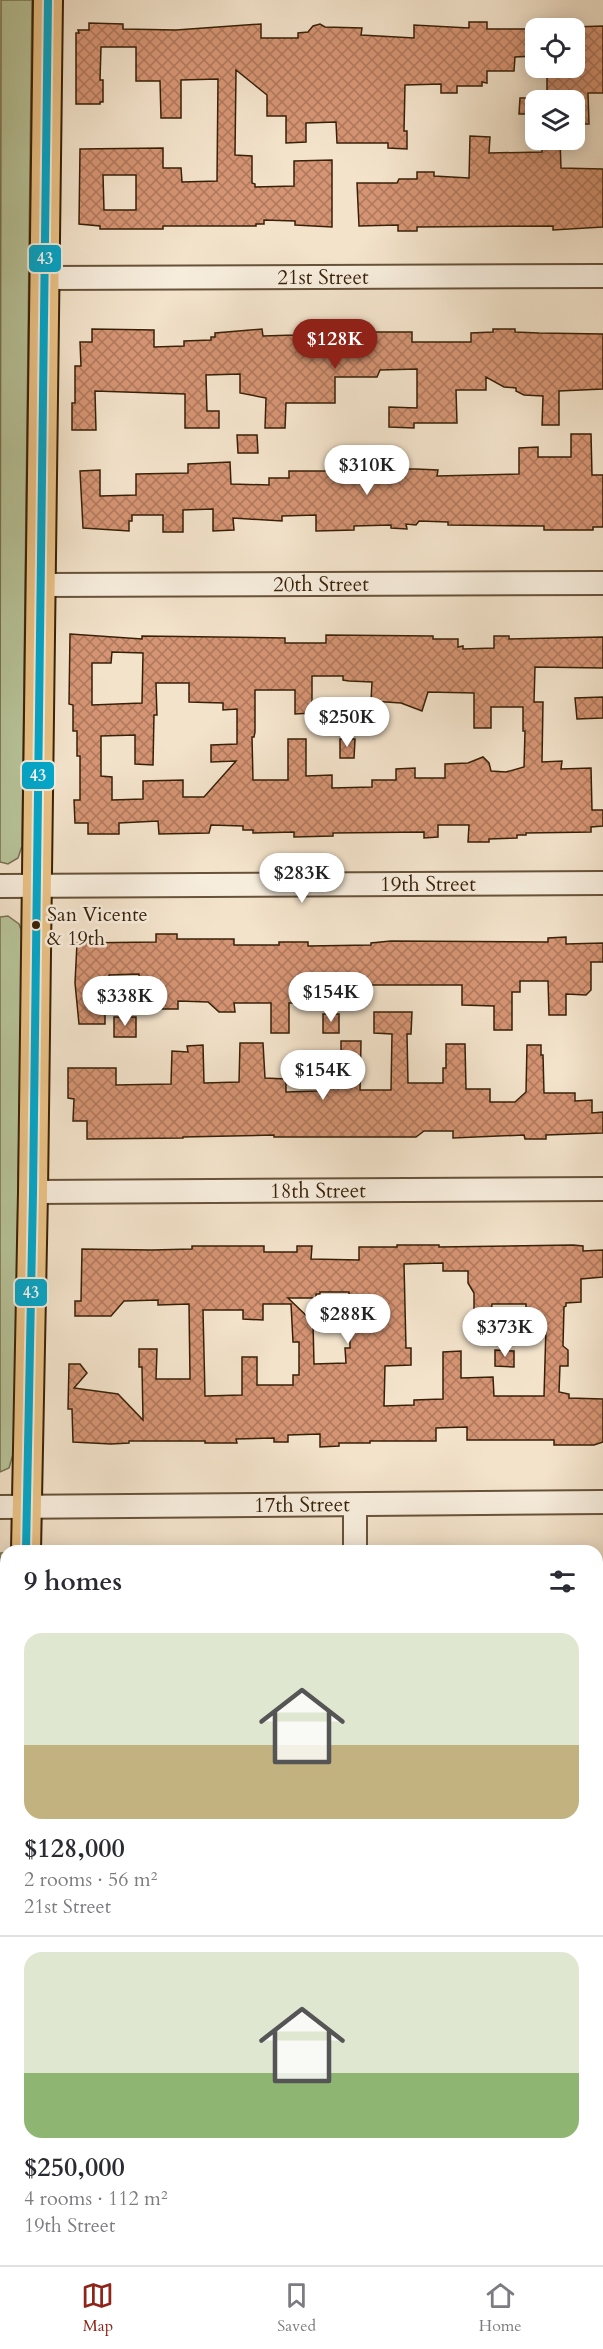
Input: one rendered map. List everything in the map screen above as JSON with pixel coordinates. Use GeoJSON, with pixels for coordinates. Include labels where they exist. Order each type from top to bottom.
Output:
{"type":"FeatureCollection","features":[{"type":"Feature","properties":{"kind":"main road"},"geometry":{"type":"LineString","coordinates":[[24,1545],[13,1507],[33,1192],[48,0]]}},
{"type":"Feature","properties":{"kind":"street","name":"21st Street"},"geometry":{"type":"LineString","coordinates":[[44,278],[603,276]]}},
{"type":"Feature","properties":{"kind":"street","name":"20th Street"},"geometry":{"type":"LineString","coordinates":[[41,585],[603,583]]}},
{"type":"Feature","properties":{"kind":"street","name":"19th Street"},"geometry":{"type":"LineString","coordinates":[[0,886],[603,883]]}},
{"type":"Feature","properties":{"kind":"street","name":"18th Street"},"geometry":{"type":"LineString","coordinates":[[33,1192],[603,1189]]}},
{"type":"Feature","properties":{"kind":"street","name":"17th Street"},"geometry":{"type":"LineString","coordinates":[[13,1507],[603,1502]]}},
{"type":"Feature","properties":{"kind":"street"},"geometry":{"type":"LineString","coordinates":[[355,1505],[355,1545]]}},
{"type":"Feature","properties":{"kind":"green space"},"geometry":{"type":"Polygon","coordinates":[[[1,0],[32,0],[22,846],[18,858],[8,864],[0,862],[1,0]]]}},
{"type":"Feature","properties":{"kind":"green space"},"geometry":{"type":"Polygon","coordinates":[[[8,916],[19,924],[22,932],[14,1451],[9,1468],[0,1472],[0,917],[8,916]]]}},
{"type":"Feature","properties":{"kind":"building"},"geometry":{"type":"Polygon","coordinates":[[[469,22],[487,22],[487,29],[525,29],[525,56],[515,57],[514,71],[487,71],[487,83],[482,82],[482,86],[457,86],[457,93],[441,93],[441,84],[405,85],[404,131],[407,131],[407,149],[388,148],[388,143],[337,143],[336,122],[306,123],[306,142],[286,143],[286,116],[267,116],[267,95],[236,70],[235,155],[252,156],[252,183],[255,187],[294,186],[294,161],[332,160],[332,227],[295,225],[295,221],[264,220],[264,224],[256,224],[256,226],[163,226],[163,229],[100,229],[100,226],[79,224],[80,149],[163,148],[163,168],[181,168],[182,182],[217,181],[218,79],[181,80],[181,118],[161,118],[160,81],[136,81],[136,47],[101,47],[100,80],[103,80],[103,102],[76,104],[76,33],[79,33],[78,30],[89,30],[89,23],[123,24],[123,29],[176,30],[261,24],[261,38],[298,38],[298,33],[308,32],[313,26],[320,24],[325,27],[362,28],[361,35],[414,38],[414,25],[469,28],[469,22]],[[103,175],[104,210],[136,210],[136,175],[103,175]]]}},
{"type":"Feature","properties":{"kind":"building"},"geometry":{"type":"Polygon","coordinates":[[[603,26],[603,93],[588,93],[589,124],[585,124],[585,90],[547,90],[547,78],[585,78],[585,27],[603,26]]]}},
{"type":"Feature","properties":{"kind":"building"},"geometry":{"type":"Polygon","coordinates":[[[520,98],[525,98],[525,114],[519,114],[520,98]]]}},
{"type":"Feature","properties":{"kind":"building"},"geometry":{"type":"Polygon","coordinates":[[[470,136],[490,137],[489,153],[560,150],[561,168],[603,169],[603,227],[553,230],[553,226],[417,227],[417,231],[398,231],[398,225],[359,226],[357,183],[397,183],[399,179],[417,179],[417,172],[434,172],[434,176],[469,178],[470,136]]]}},
{"type":"Feature","properties":{"kind":"building"},"geometry":{"type":"Polygon","coordinates":[[[92,329],[154,330],[154,347],[184,346],[184,341],[211,340],[211,337],[215,337],[215,333],[262,329],[263,336],[295,335],[295,331],[334,333],[334,339],[358,339],[366,332],[412,332],[412,342],[471,342],[471,333],[493,332],[493,329],[515,329],[515,332],[603,334],[603,389],[559,391],[559,425],[542,425],[543,396],[524,395],[516,391],[516,388],[504,387],[486,377],[486,390],[456,390],[457,423],[414,423],[414,428],[389,427],[389,407],[417,408],[417,369],[380,370],[377,377],[335,377],[335,403],[286,403],[285,428],[265,428],[266,398],[240,393],[240,374],[206,375],[207,411],[219,411],[219,428],[185,428],[185,394],[95,391],[96,430],[72,430],[75,366],[81,366],[80,342],[92,342],[92,329]]]}},
{"type":"Feature","properties":{"kind":"building"},"geometry":{"type":"Polygon","coordinates":[[[571,434],[591,434],[592,475],[603,475],[603,527],[593,527],[593,530],[544,530],[544,526],[448,525],[448,522],[419,521],[416,525],[406,524],[407,529],[391,528],[391,525],[354,526],[354,530],[316,531],[316,515],[282,516],[282,521],[233,518],[234,530],[213,531],[213,509],[183,510],[183,532],[163,532],[163,515],[132,515],[132,521],[129,521],[129,531],[83,528],[80,471],[100,470],[100,496],[136,495],[136,474],[188,473],[188,464],[230,462],[231,484],[269,485],[269,478],[289,478],[289,471],[416,469],[438,470],[437,476],[519,474],[519,448],[538,447],[538,457],[571,457],[571,434]]]}},
{"type":"Feature","properties":{"kind":"building"},"geometry":{"type":"Polygon","coordinates":[[[237,435],[257,435],[258,453],[238,453],[237,435]]]}},
{"type":"Feature","properties":{"kind":"building"},"geometry":{"type":"Polygon","coordinates":[[[70,634],[142,639],[142,636],[285,638],[285,643],[326,643],[326,635],[433,636],[433,639],[458,639],[458,647],[463,646],[463,649],[494,648],[494,636],[509,636],[509,639],[603,637],[603,668],[535,667],[534,702],[543,702],[542,762],[562,761],[561,769],[591,768],[592,810],[603,810],[603,826],[591,827],[591,832],[526,833],[526,835],[517,835],[517,838],[489,839],[489,842],[468,842],[469,825],[438,825],[438,837],[424,838],[424,832],[333,833],[333,836],[294,837],[294,832],[253,833],[253,830],[243,830],[243,826],[211,825],[209,833],[159,834],[158,821],[119,823],[119,834],[88,834],[88,823],[75,823],[74,800],[80,800],[80,756],[77,756],[77,731],[73,731],[73,705],[69,704],[70,634]],[[112,652],[111,663],[92,663],[92,705],[142,703],[143,653],[112,652]],[[312,676],[312,713],[295,714],[295,690],[255,690],[255,732],[252,737],[253,780],[288,780],[288,739],[306,739],[306,776],[332,775],[332,788],[372,787],[372,780],[396,780],[396,769],[415,768],[415,778],[445,778],[445,764],[468,763],[483,757],[489,763],[491,771],[506,772],[524,767],[523,707],[491,707],[491,728],[474,728],[474,693],[428,692],[422,711],[401,703],[371,701],[372,682],[343,680],[343,676],[312,676]],[[156,683],[157,715],[154,715],[153,765],[135,764],[135,735],[101,736],[101,776],[112,777],[112,800],[143,799],[143,781],[183,780],[183,797],[204,797],[236,761],[211,762],[211,745],[237,744],[237,709],[223,710],[223,703],[189,702],[189,683],[156,683]]]}},
{"type":"Feature","properties":{"kind":"building"},"geometry":{"type":"Polygon","coordinates":[[[603,697],[603,718],[577,719],[575,698],[603,697]]]}},
{"type":"Feature","properties":{"kind":"building"},"geometry":{"type":"Polygon","coordinates":[[[340,739],[355,739],[354,758],[340,758],[340,739]]]}},
{"type":"Feature","properties":{"kind":"building"},"geometry":{"type":"Polygon","coordinates":[[[156,934],[177,934],[177,939],[234,939],[234,945],[279,945],[279,942],[308,942],[308,946],[371,945],[371,943],[391,941],[548,942],[548,938],[566,937],[566,944],[603,943],[603,962],[591,962],[591,990],[586,995],[566,994],[566,1015],[549,1015],[548,981],[520,981],[520,992],[512,992],[512,1030],[494,1030],[494,1006],[462,1005],[462,985],[359,985],[359,978],[330,976],[331,1003],[289,1003],[289,1033],[271,1033],[271,1003],[234,1003],[235,1012],[219,1012],[208,1002],[178,1001],[178,1009],[140,1009],[139,974],[109,975],[110,987],[105,989],[105,1024],[79,1024],[75,983],[77,943],[156,942],[156,934]]]}},
{"type":"Feature","properties":{"kind":"building"},"geometry":{"type":"Polygon","coordinates":[[[374,1012],[412,1012],[411,1034],[407,1034],[408,1083],[443,1083],[443,1068],[446,1068],[446,1044],[465,1044],[466,1089],[490,1089],[490,1102],[515,1102],[526,1092],[527,1045],[541,1045],[544,1093],[575,1093],[575,1101],[592,1100],[592,1113],[603,1112],[603,1133],[546,1135],[546,1139],[525,1139],[524,1135],[453,1138],[453,1131],[424,1131],[416,1137],[274,1137],[274,1135],[87,1139],[87,1121],[73,1121],[74,1099],[68,1098],[68,1068],[116,1068],[116,1085],[171,1084],[172,1051],[188,1052],[187,1046],[203,1045],[204,1083],[239,1082],[240,1043],[263,1043],[265,1078],[286,1079],[286,1092],[319,1091],[322,1081],[341,1081],[341,1041],[361,1041],[360,1090],[391,1090],[392,1034],[374,1033],[374,1012]]]}},
{"type":"Feature","properties":{"kind":"building"},"geometry":{"type":"Polygon","coordinates":[[[323,1014],[339,1014],[339,1033],[323,1033],[323,1014]]]}},
{"type":"Feature","properties":{"kind":"building"},"geometry":{"type":"Polygon","coordinates":[[[114,1017],[136,1017],[136,1037],[114,1037],[114,1017]]]}},
{"type":"Feature","properties":{"kind":"building"},"geometry":{"type":"Polygon","coordinates":[[[397,1245],[439,1245],[439,1247],[573,1245],[583,1246],[583,1251],[603,1250],[603,1277],[581,1279],[581,1302],[566,1303],[564,1307],[563,1346],[568,1350],[568,1366],[560,1366],[559,1392],[569,1394],[569,1398],[603,1399],[603,1442],[594,1445],[554,1445],[554,1440],[467,1440],[467,1427],[436,1428],[436,1441],[370,1441],[370,1443],[339,1443],[339,1446],[320,1447],[320,1434],[288,1435],[288,1442],[274,1442],[274,1438],[236,1439],[237,1443],[205,1443],[205,1441],[129,1441],[129,1443],[111,1444],[73,1442],[72,1409],[68,1409],[69,1364],[80,1364],[87,1373],[74,1388],[118,1394],[143,1420],[142,1367],[139,1367],[139,1349],[157,1349],[156,1379],[190,1379],[189,1304],[158,1305],[158,1300],[124,1301],[111,1316],[75,1316],[75,1301],[81,1301],[82,1249],[152,1250],[192,1249],[192,1246],[264,1246],[264,1252],[297,1252],[297,1246],[312,1246],[311,1259],[359,1260],[359,1247],[397,1247],[397,1245]],[[443,1263],[404,1264],[406,1348],[411,1348],[411,1365],[385,1366],[384,1406],[414,1405],[414,1400],[443,1399],[443,1352],[461,1351],[461,1378],[493,1377],[494,1396],[544,1396],[546,1326],[526,1326],[526,1304],[492,1304],[490,1323],[474,1323],[474,1293],[468,1283],[468,1271],[443,1271],[443,1263]],[[349,1292],[316,1294],[316,1298],[288,1298],[313,1322],[314,1364],[346,1363],[345,1348],[350,1348],[349,1292]],[[263,1304],[263,1320],[243,1319],[243,1310],[203,1310],[205,1396],[242,1395],[242,1357],[257,1357],[257,1385],[293,1385],[293,1375],[299,1375],[299,1342],[293,1342],[291,1304],[263,1304]]]}},
{"type":"Feature","properties":{"kind":"building"},"geometry":{"type":"Polygon","coordinates":[[[495,1350],[514,1351],[514,1367],[495,1366],[495,1350]]]}},
{"type":"Feature","properties":{"kind":"transit line","name":"43"},"geometry":{"type":"LineString","coordinates":[[26,1545],[33,1192],[48,0]]}},
{"type":"Feature","properties":{"kind":"place","name":"San Vicente & 19th"},"geometry":{"type":"Point","coordinates":[36,925]}}]}
